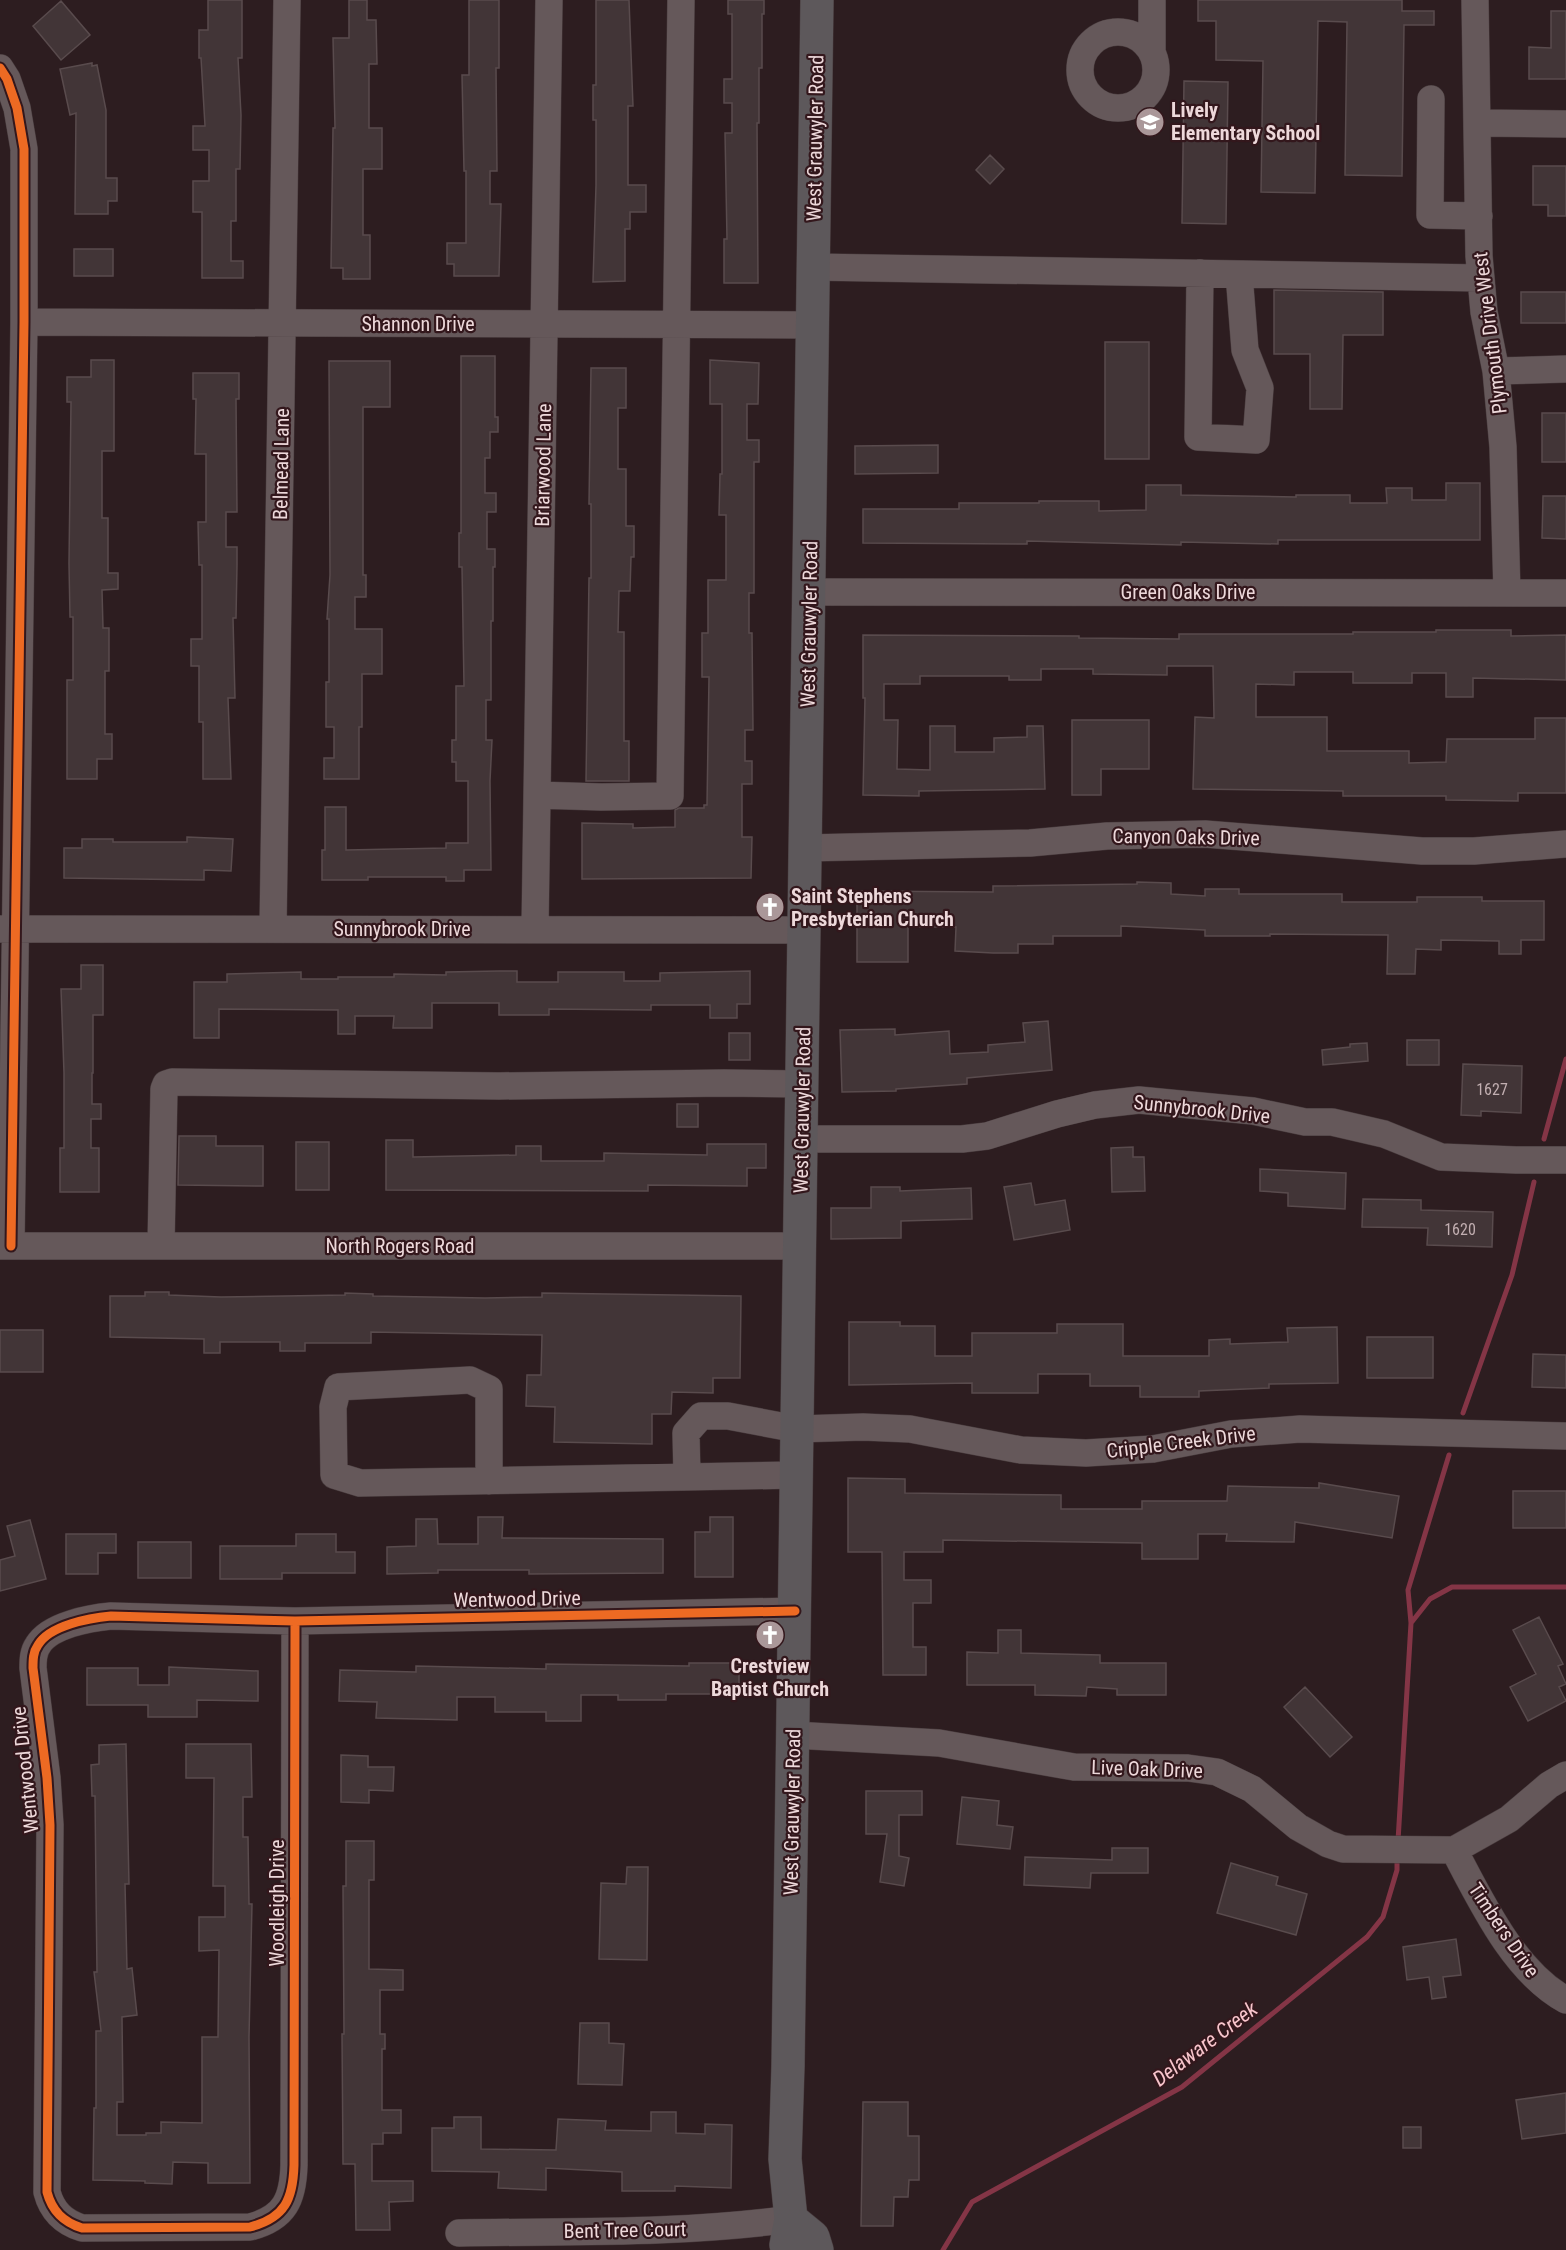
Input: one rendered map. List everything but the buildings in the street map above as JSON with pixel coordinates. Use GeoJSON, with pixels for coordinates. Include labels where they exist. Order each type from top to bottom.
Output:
{"type":"FeatureCollection","features":[{"type":"Feature","properties":{"kind":"main road","name":"West Grauwyler Road"},"geometry":{"type":"LineString","coordinates":[[789,2235],[785,2159],[818,0]]}},
{"type":"Feature","properties":{"kind":"main road"},"geometry":{"type":"LineString","coordinates":[[789,2235],[813,2237],[817,2250]]}},
{"type":"Feature","properties":{"kind":"street","name":"Belmead Lane"},"geometry":{"type":"LineString","coordinates":[[273,929],[287,0]]}},
{"type":"Feature","properties":{"kind":"street","name":"Briarwood Lane"},"geometry":{"type":"LineString","coordinates":[[535,929],[549,0]]}},
{"type":"Feature","properties":{"kind":"street"},"geometry":{"type":"LineString","coordinates":[[537,795],[670,796],[681,0]]}},
{"type":"Feature","properties":{"kind":"street"},"geometry":{"type":"LineString","coordinates":[[1152,0],[1152,51]]}},
{"type":"Feature","properties":{"kind":"street","name":"Plymouth Drive West"},"geometry":{"type":"LineString","coordinates":[[1475,0],[1481,278],[1484,312],[1496,370],[1503,447],[1507,593]]}},
{"type":"Feature","properties":{"kind":"street"},"geometry":{"type":"LineString","coordinates":[[0,68],[7,79],[17,108],[24,149],[24,322],[8,929],[5,1246]]}},
{"type":"Feature","properties":{"kind":"street"},"geometry":{"type":"LineString","coordinates":[[1431,99],[1430,215],[1479,216]]}},
{"type":"Feature","properties":{"kind":"street"},"geometry":{"type":"LineString","coordinates":[[1477,123],[1566,124]]}},
{"type":"Feature","properties":{"kind":"street"},"geometry":{"type":"LineString","coordinates":[[813,267],[1481,278]]}},
{"type":"Feature","properties":{"kind":"street"},"geometry":{"type":"LineString","coordinates":[[1200,273],[1198,437],[1256,440],[1260,388],[1245,350],[1239,274]]}},
{"type":"Feature","properties":{"kind":"street","name":"Shannon Drive"},"geometry":{"type":"LineString","coordinates":[[24,322],[813,325]]}},
{"type":"Feature","properties":{"kind":"street"},"geometry":{"type":"LineString","coordinates":[[1496,370],[1566,369]]}},
{"type":"Feature","properties":{"kind":"street","name":"Green Oaks Drive"},"geometry":{"type":"LineString","coordinates":[[809,592],[1566,593]]}},
{"type":"Feature","properties":{"kind":"street","name":"Canyon Oaks Drive"},"geometry":{"type":"LineString","coordinates":[[805,848],[1030,843],[1107,836],[1205,834],[1422,851],[1474,851],[1566,844]]}},
{"type":"Feature","properties":{"kind":"street","name":"Sunnybrook Drive"},"geometry":{"type":"LineString","coordinates":[[8,929],[804,930]]}},
{"type":"Feature","properties":{"kind":"street"},"geometry":{"type":"LineString","coordinates":[[161,1246],[164,1089],[166,1084],[172,1082],[499,1086],[802,1084]]}},
{"type":"Feature","properties":{"kind":"street","name":"Sunnybrook Drive"},"geometry":{"type":"LineString","coordinates":[[801,1139],[962,1139],[987,1136],[1057,1114],[1095,1105],[1139,1100],[1253,1111],[1305,1122],[1332,1122],[1384,1134],[1441,1157],[1564,1160]]}},
{"type":"Feature","properties":{"kind":"street","name":"North Rogers Road"},"geometry":{"type":"LineString","coordinates":[[5,1246],[800,1246]]}},
{"type":"Feature","properties":{"kind":"street"},"geometry":{"type":"LineString","coordinates":[[489,1480],[489,1389],[470,1380],[338,1387],[333,1407],[334,1475],[360,1483],[796,1475]]}},
{"type":"Feature","properties":{"kind":"street","name":"Cripple Creek Drive"},"geometry":{"type":"LineString","coordinates":[[687,1477],[686,1433],[701,1416],[728,1416],[797,1429],[863,1427],[910,1430],[1021,1450],[1086,1453],[1154,1449],[1231,1434],[1300,1429],[1566,1436]]}},
{"type":"Feature","properties":{"kind":"street","name":"Wentwood Drive"},"geometry":{"type":"LineString","coordinates":[[294,2186],[282,2211],[265,2223],[250,2227],[82,2228],[70,2224],[51,2205],[47,2173],[50,1825],[47,1778],[33,1668],[34,1652],[39,1643],[63,1627],[91,1618],[111,1616],[295,1621],[795,1611]]}},
{"type":"Feature","properties":{"kind":"street","name":"Woodleigh Drive"},"geometry":{"type":"LineString","coordinates":[[294,2186],[295,1621]]}},
{"type":"Feature","properties":{"kind":"street","name":"Live Oak Drive"},"geometry":{"type":"LineString","coordinates":[[793,1735],[939,1743],[1074,1767],[1188,1768],[1217,1772],[1252,1789],[1298,1827],[1328,1844],[1343,1849],[1454,1850],[1509,1819],[1549,1785],[1566,1775]]}},
{"type":"Feature","properties":{"kind":"street","name":"Timbers Drive"},"geometry":{"type":"LineString","coordinates":[[1454,1850],[1484,1906],[1527,1970],[1540,1983],[1566,2000]]}},
{"type":"Feature","properties":{"kind":"street","name":"Bent Tree Court"},"geometry":{"type":"LineString","coordinates":[[459,2233],[662,2230],[740,2226],[789,2235]]}},
{"type":"Feature","properties":{"kind":"waterway"},"geometry":{"type":"LineString","coordinates":[[1544,1139],[1566,1059]]}},
{"type":"Feature","properties":{"kind":"waterway"},"geometry":{"type":"LineString","coordinates":[[1463,1413],[1512,1275],[1534,1182]]}},
{"type":"Feature","properties":{"kind":"waterway"},"geometry":{"type":"LineString","coordinates":[[1411,1623],[1408,1590],[1449,1455]]}},
{"type":"Feature","properties":{"kind":"waterway"},"geometry":{"type":"LineString","coordinates":[[1398,1841],[1411,1623],[1430,1599],[1452,1587],[1566,1587]]}},
{"type":"Feature","properties":{"kind":"waterway","name":"Delaware Creek"},"geometry":{"type":"LineString","coordinates":[[943,2250],[972,2202],[1182,2087],[1367,1937],[1383,1917],[1397,1870],[1397,1856]]}},
{"type":"Feature","properties":{"kind":"cycle path"},"geometry":{"type":"LineString","coordinates":[[0,68],[7,79],[17,108],[24,149],[24,322],[11,1246]]}},
{"type":"Feature","properties":{"kind":"cycle path"},"geometry":{"type":"LineString","coordinates":[[295,1621],[294,2165],[289,2197],[285,2205],[272,2218],[250,2227],[82,2228],[69,2223],[59,2215],[47,2192],[50,1825],[47,1778],[33,1668],[35,1650],[44,1638],[71,1624],[111,1616],[295,1621],[795,1611]]}},
{"type":"Feature","properties":{"kind":"place","name":"Lively Elementary School"},"geometry":{"type":"Point","coordinates":[1150,122]}},
{"type":"Feature","properties":{"kind":"place","name":"Saint Stephens Presbyterian Church"},"geometry":{"type":"Point","coordinates":[770,907]}},
{"type":"Feature","properties":{"kind":"place","name":"Crestview Baptist Church"},"geometry":{"type":"Point","coordinates":[770,1635]}}]}
